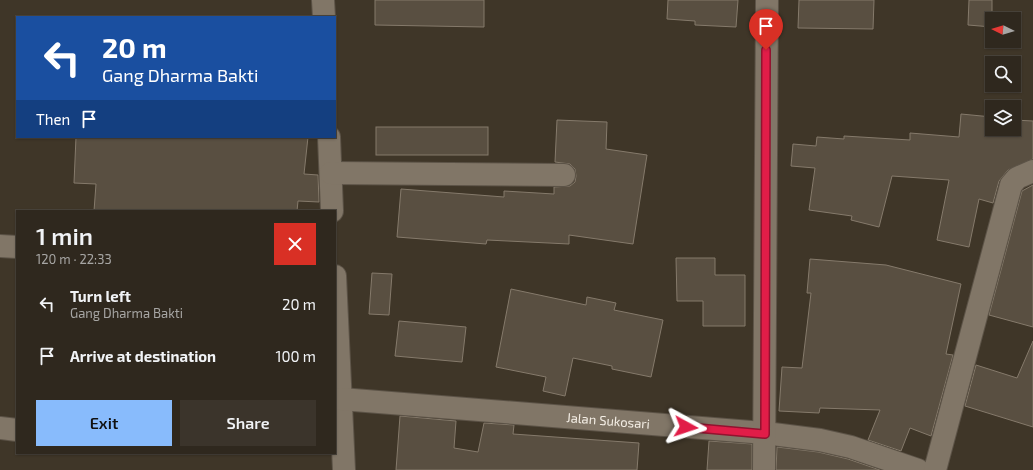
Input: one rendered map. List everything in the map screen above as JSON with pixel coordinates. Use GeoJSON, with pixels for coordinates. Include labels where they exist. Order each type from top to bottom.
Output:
{"type":"FeatureCollection","features":[{"type":"Feature","properties":{"kind":"street"},"geometry":{"type":"LineString","coordinates":[[323,0],[324,16]]}},
{"type":"Feature","properties":{"kind":"street"},"geometry":{"type":"LineString","coordinates":[[764,470],[766,0]]}},
{"type":"Feature","properties":{"kind":"street"},"geometry":{"type":"LineString","coordinates":[[329,138],[332,210]]}},
{"type":"Feature","properties":{"kind":"street"},"geometry":{"type":"LineString","coordinates":[[935,470],[1011,185],[1017,178],[1033,171]]}},
{"type":"Feature","properties":{"kind":"street"},"geometry":{"type":"LineString","coordinates":[[331,173],[564,175]]}},
{"type":"Feature","properties":{"kind":"street"},"geometry":{"type":"LineString","coordinates":[[0,246],[16,246]]}},
{"type":"Feature","properties":{"kind":"street"},"geometry":{"type":"LineString","coordinates":[[336,301],[341,458]]}},
{"type":"Feature","properties":{"kind":"street","name":"Jalan Sukosari"},"geometry":{"type":"LineString","coordinates":[[340,399],[765,434],[826,441],[851,447],[918,470]]}},
{"type":"Feature","properties":{"kind":"street"},"geometry":{"type":"LineString","coordinates":[[0,428],[16,430]]}},
{"type":"Feature","properties":{"kind":"building"},"geometry":{"type":"Polygon","coordinates":[[[375,0],[484,0],[484,27],[375,25],[375,0]]]}},
{"type":"Feature","properties":{"kind":"building"},"geometry":{"type":"Polygon","coordinates":[[[668,0],[738,0],[736,27],[695,25],[695,21],[667,19],[668,0]]]}},
{"type":"Feature","properties":{"kind":"building"},"geometry":{"type":"Polygon","coordinates":[[[799,0],[874,0],[873,29],[798,28],[799,0]]]}},
{"type":"Feature","properties":{"kind":"building"},"geometry":{"type":"Polygon","coordinates":[[[969,0],[992,0],[992,12],[985,12],[985,26],[968,25],[969,0]]]}},
{"type":"Feature","properties":{"kind":"building"},"geometry":{"type":"Polygon","coordinates":[[[961,114],[985,116],[985,136],[1021,136],[1021,120],[1033,121],[1033,159],[1008,170],[999,181],[993,203],[979,199],[969,247],[937,240],[949,180],[892,176],[879,227],[851,220],[852,216],[809,210],[815,168],[791,166],[793,144],[816,146],[817,137],[844,139],[844,136],[910,140],[910,133],[959,137],[961,114]]]}},
{"type":"Feature","properties":{"kind":"building"},"geometry":{"type":"Polygon","coordinates":[[[557,120],[607,122],[606,149],[647,155],[633,244],[569,235],[569,244],[487,240],[486,244],[397,237],[401,189],[504,197],[504,191],[554,194],[554,187],[570,186],[575,182],[575,169],[570,164],[555,162],[557,120]]]}},
{"type":"Feature","properties":{"kind":"building"},"geometry":{"type":"Polygon","coordinates":[[[376,127],[488,127],[488,155],[376,155],[376,127]]]}},
{"type":"Feature","properties":{"kind":"building"},"geometry":{"type":"Polygon","coordinates":[[[76,138],[308,138],[304,174],[318,175],[319,202],[298,201],[297,210],[94,210],[96,184],[74,183],[76,138]]]}},
{"type":"Feature","properties":{"kind":"building"},"geometry":{"type":"Polygon","coordinates":[[[1033,185],[1033,327],[989,315],[1022,191],[1033,185]]]}},
{"type":"Feature","properties":{"kind":"building"},"geometry":{"type":"Polygon","coordinates":[[[676,258],[715,258],[715,275],[745,275],[745,326],[703,326],[703,301],[677,301],[676,258]]]}},
{"type":"Feature","properties":{"kind":"building"},"geometry":{"type":"Polygon","coordinates":[[[810,259],[886,265],[961,284],[946,354],[953,355],[931,436],[910,428],[901,451],[868,440],[880,410],[820,408],[819,413],[779,411],[782,367],[802,368],[811,293],[807,293],[810,259]]]}},
{"type":"Feature","properties":{"kind":"building"},"geometry":{"type":"Polygon","coordinates":[[[372,273],[392,274],[389,315],[369,314],[372,273]]]}},
{"type":"Feature","properties":{"kind":"building"},"geometry":{"type":"Polygon","coordinates":[[[511,289],[586,305],[587,297],[616,303],[614,310],[663,320],[651,377],[612,369],[612,366],[573,358],[565,396],[543,391],[546,377],[496,367],[511,289]]]}},
{"type":"Feature","properties":{"kind":"building"},"geometry":{"type":"Polygon","coordinates":[[[399,321],[466,327],[462,362],[395,356],[399,321]]]}},
{"type":"Feature","properties":{"kind":"building"},"geometry":{"type":"Polygon","coordinates":[[[1033,341],[1033,427],[965,406],[976,365],[1017,378],[1033,341]]]}},
{"type":"Feature","properties":{"kind":"building"},"geometry":{"type":"Polygon","coordinates":[[[400,416],[456,421],[454,448],[478,452],[484,423],[514,425],[513,434],[639,443],[637,470],[396,470],[400,416]]]}},
{"type":"Feature","properties":{"kind":"building"},"geometry":{"type":"Polygon","coordinates":[[[709,441],[752,444],[752,470],[707,470],[709,441]]]}},
{"type":"Feature","properties":{"kind":"building"},"geometry":{"type":"Polygon","coordinates":[[[777,447],[818,452],[848,459],[880,470],[776,470],[777,447]]]}},
{"type":"Feature","properties":{"kind":"route"},"geometry":{"type":"LineString","coordinates":[[686,427],[765,434],[766,50]]}}]}
